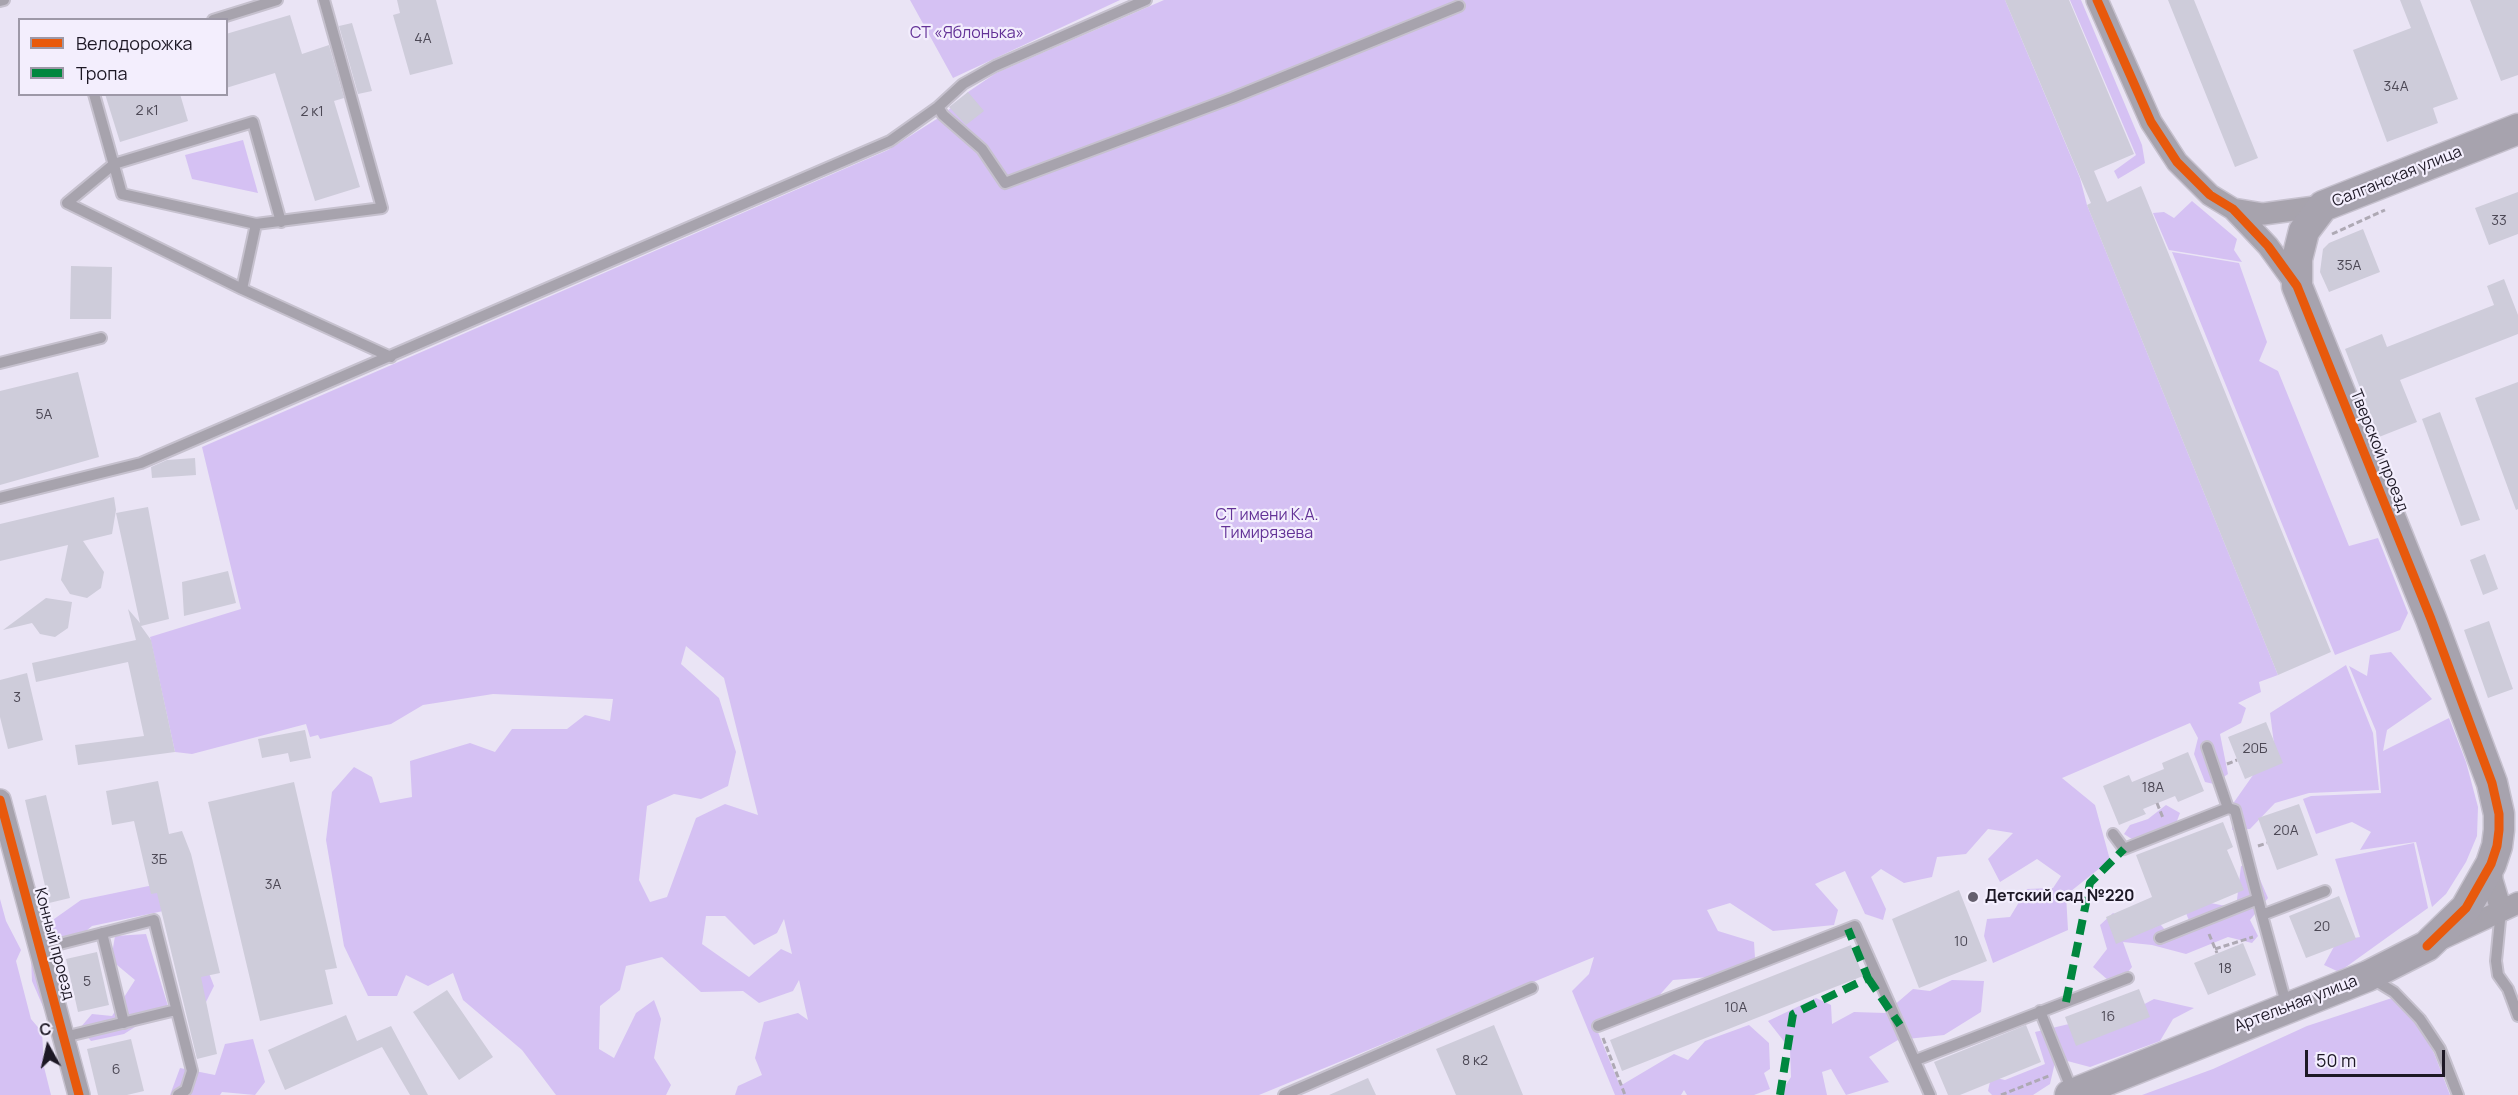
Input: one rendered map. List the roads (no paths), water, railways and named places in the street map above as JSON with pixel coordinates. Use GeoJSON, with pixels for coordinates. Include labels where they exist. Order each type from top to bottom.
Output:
{"type":"FeatureCollection","features":[{"type":"Feature","properties":{"kind":"street","name":"Тверской проезд"},"geometry":{"type":"LineString","coordinates":[[2097,0],[2151,123],[2177,162],[2210,195],[2233,209],[2268,246],[2297,286],[2431,619],[2492,783],[2497,800],[2499,830],[2498,846],[2491,864],[2466,908],[2427,946]]}},
{"type":"Feature","properties":{"kind":"street","name":"Салганская улица"},"geometry":{"type":"LineString","coordinates":[[2297,286],[2297,259],[2304,231],[2323,206],[2518,129]]}},
{"type":"Feature","properties":{"kind":"street"},"geometry":{"type":"LineString","coordinates":[[2233,209],[2264,214],[2323,206]]}},
{"type":"Feature","properties":{"kind":"street","name":"Конный проезд"},"geometry":{"type":"LineString","coordinates":[[0,800],[79,1095]]}},
{"type":"Feature","properties":{"kind":"street"},"geometry":{"type":"LineString","coordinates":[[2491,864],[2492,880],[2509,906]]}},
{"type":"Feature","properties":{"kind":"street","name":"Артельная улица"},"geometry":{"type":"LineString","coordinates":[[2072,1094],[2368,976],[2509,906]]}},
{"type":"Feature","properties":{"kind":"lane"},"geometry":{"type":"LineString","coordinates":[[0,1],[4,0]]}},
{"type":"Feature","properties":{"kind":"lane"},"geometry":{"type":"LineString","coordinates":[[219,18],[277,0]]}},
{"type":"Feature","properties":{"kind":"lane"},"geometry":{"type":"LineString","coordinates":[[95,96],[122,194],[256,224],[382,208],[324,0]]}},
{"type":"Feature","properties":{"kind":"lane"},"geometry":{"type":"LineString","coordinates":[[0,498],[141,463],[890,141],[938,107],[963,84],[996,66],[1146,0]]}},
{"type":"Feature","properties":{"kind":"lane"},"geometry":{"type":"LineString","coordinates":[[938,107],[943,115],[982,149],[1005,183],[1232,98],[1459,6]]}},
{"type":"Feature","properties":{"kind":"lane"},"geometry":{"type":"LineString","coordinates":[[281,222],[253,122],[114,164],[67,203],[242,289],[391,357]]}},
{"type":"Feature","properties":{"kind":"lane"},"geometry":{"type":"LineString","coordinates":[[242,289],[256,224]]}},
{"type":"Feature","properties":{"kind":"lane"},"geometry":{"type":"LineString","coordinates":[[0,363],[101,338]]}},
{"type":"Feature","properties":{"kind":"lane"},"geometry":{"type":"LineString","coordinates":[[2208,747],[2228,808]]}},
{"type":"Feature","properties":{"kind":"lane"},"geometry":{"type":"LineString","coordinates":[[2113,834],[2124,849],[2228,808],[2235,810],[2287,1007]]}},
{"type":"Feature","properties":{"kind":"lane"},"geometry":{"type":"LineString","coordinates":[[2262,915],[2325,891]]}},
{"type":"Feature","properties":{"kind":"lane"},"geometry":{"type":"LineString","coordinates":[[2160,938],[2258,899]]}},
{"type":"Feature","properties":{"kind":"lane"},"geometry":{"type":"LineString","coordinates":[[2509,906],[2497,968],[2518,1016]]}},
{"type":"Feature","properties":{"kind":"lane"},"geometry":{"type":"LineString","coordinates":[[40,949],[154,920],[192,1071],[186,1089],[178,1095]]}},
{"type":"Feature","properties":{"kind":"lane"},"geometry":{"type":"LineString","coordinates":[[1598,1026],[1856,926],[1930,1095]]}},
{"type":"Feature","properties":{"kind":"lane"},"geometry":{"type":"LineString","coordinates":[[102,933],[123,1023]]}},
{"type":"Feature","properties":{"kind":"lane"},"geometry":{"type":"LineString","coordinates":[[2368,976],[2394,992],[2420,1019],[2440,1049],[2458,1095]]}},
{"type":"Feature","properties":{"kind":"lane"},"geometry":{"type":"LineString","coordinates":[[1916,1060],[2128,978]]}},
{"type":"Feature","properties":{"kind":"lane"},"geometry":{"type":"LineString","coordinates":[[1284,1095],[1532,988]]}},
{"type":"Feature","properties":{"kind":"lane"},"geometry":{"type":"LineString","coordinates":[[64,1037],[176,1010]]}},
{"type":"Feature","properties":{"kind":"lane"},"geometry":{"type":"LineString","coordinates":[[2040,1011],[2072,1094]]}},
{"type":"Feature","properties":{"kind":"place","name":"Детский сад №220"},"geometry":{"type":"Point","coordinates":[1973,897]}},
{"type":"Feature","properties":{"kind":"park label","name":"СТ «Яблонька»"},"geometry":{"type":"Point","coordinates":[967,34]}},
{"type":"Feature","properties":{"kind":"park label","name":"СТ имени К.А. Тимирязева"},"geometry":{"type":"Point","coordinates":[1267,525]}}]}
